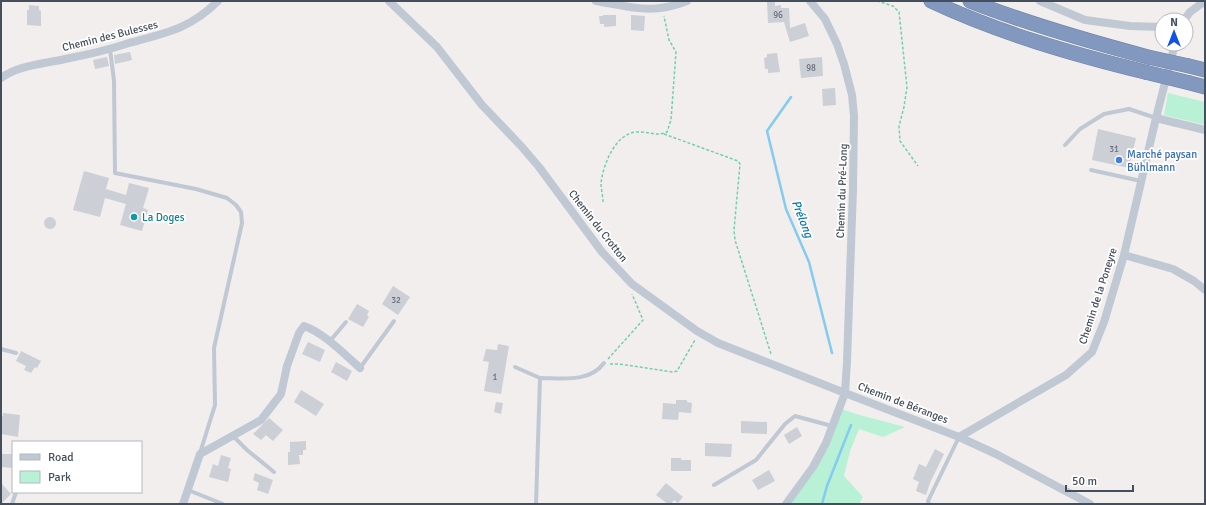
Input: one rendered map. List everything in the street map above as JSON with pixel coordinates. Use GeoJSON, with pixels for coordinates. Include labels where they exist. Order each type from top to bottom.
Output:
{"type":"FeatureCollection","features":[{"type":"Feature","properties":{"kind":"highway"},"geometry":{"type":"LineString","coordinates":[[930,1],[984,24],[1029,39],[1098,60],[1205,86]]}},
{"type":"Feature","properties":{"kind":"highway"},"geometry":{"type":"LineString","coordinates":[[970,1],[1049,29],[1205,70]]}},
{"type":"Feature","properties":{"kind":"street","name":"Chemin des Bulesses"},"geometry":{"type":"LineString","coordinates":[[1,78],[8,73],[28,66],[110,49],[180,29],[206,13],[218,1]]}},
{"type":"Feature","properties":{"kind":"street","name":"Chemin du Crotton"},"geometry":{"type":"LineString","coordinates":[[389,1],[437,47],[482,105],[539,167],[602,252],[632,284],[718,343],[845,393]]}},
{"type":"Feature","properties":{"kind":"street"},"geometry":{"type":"LineString","coordinates":[[596,1],[648,10],[659,5],[676,5],[687,1]]}},
{"type":"Feature","properties":{"kind":"street","name":"Chemin du Pré-Long"},"geometry":{"type":"LineString","coordinates":[[810,1],[825,19],[837,44],[849,82],[854,109],[853,197],[845,393]]}},
{"type":"Feature","properties":{"kind":"street"},"geometry":{"type":"LineString","coordinates":[[1040,1],[1085,20],[1130,26],[1154,27]]}},
{"type":"Feature","properties":{"kind":"street"},"geometry":{"type":"LineString","coordinates":[[1190,12],[1205,1]]}},
{"type":"Feature","properties":{"kind":"street","name":"Chemin de la Poneyre"},"geometry":{"type":"LineString","coordinates":[[959,437],[1066,375],[1092,352],[1104,322],[1124,255],[1173,52]]}},
{"type":"Feature","properties":{"kind":"street"},"geometry":{"type":"LineString","coordinates":[[1156,118],[1205,130]]}},
{"type":"Feature","properties":{"kind":"street"},"geometry":{"type":"LineString","coordinates":[[1124,255],[1173,269],[1194,281],[1205,290]]}},
{"type":"Feature","properties":{"kind":"street"},"geometry":{"type":"LineString","coordinates":[[183,504],[200,454],[260,420],[281,394],[287,366],[299,333],[304,326],[310,328],[329,342],[360,368]]}},
{"type":"Feature","properties":{"kind":"street","name":"Chemin de Béranges"},"geometry":{"type":"LineString","coordinates":[[786,504],[813,467],[826,442],[845,393],[959,437]]}},
{"type":"Feature","properties":{"kind":"street"},"geometry":{"type":"LineString","coordinates":[[959,437],[1021,467],[1090,504]]}},
{"type":"Feature","properties":{"kind":"lane"},"geometry":{"type":"LineString","coordinates":[[110,49],[114,81],[115,173],[196,189],[227,198],[236,205],[241,212],[242,224],[214,348],[215,405],[200,454]]}},
{"type":"Feature","properties":{"kind":"lane"},"geometry":{"type":"LineString","coordinates":[[1065,145],[1080,129],[1104,114],[1128,109],[1156,118]]}},
{"type":"Feature","properties":{"kind":"lane"},"geometry":{"type":"LineString","coordinates":[[1091,170],[1141,181]]}},
{"type":"Feature","properties":{"kind":"lane"},"geometry":{"type":"LineString","coordinates":[[360,368],[394,321]]}},
{"type":"Feature","properties":{"kind":"lane"},"geometry":{"type":"LineString","coordinates":[[329,342],[346,322]]}},
{"type":"Feature","properties":{"kind":"lane"},"geometry":{"type":"LineString","coordinates":[[1,349],[16,353]]}},
{"type":"Feature","properties":{"kind":"lane"},"geometry":{"type":"LineString","coordinates":[[515,367],[540,378],[580,378],[590,375],[604,363]]}},
{"type":"Feature","properties":{"kind":"lane"},"geometry":{"type":"LineString","coordinates":[[536,504],[540,378]]}},
{"type":"Feature","properties":{"kind":"lane"},"geometry":{"type":"LineString","coordinates":[[714,485],[756,460],[785,424],[795,416],[832,426]]}},
{"type":"Feature","properties":{"kind":"lane"},"geometry":{"type":"LineString","coordinates":[[233,436],[247,450],[274,472]]}},
{"type":"Feature","properties":{"kind":"lane"},"geometry":{"type":"LineString","coordinates":[[929,504],[928,501],[959,437]]}},
{"type":"Feature","properties":{"kind":"lane"},"geometry":{"type":"LineString","coordinates":[[188,490],[223,504]]}},
{"type":"Feature","properties":{"kind":"lane"},"geometry":{"type":"LineString","coordinates":[[12,504],[16,493]]}},
{"type":"Feature","properties":{"kind":"path"},"geometry":{"type":"LineString","coordinates":[[877,1],[893,6],[899,12],[907,87],[904,107],[898,126],[900,141],[918,166]]}},
{"type":"Feature","properties":{"kind":"path"},"geometry":{"type":"LineString","coordinates":[[659,5],[665,18],[669,40],[676,52],[671,120],[667,132],[664,134]]}},
{"type":"Feature","properties":{"kind":"path"},"geometry":{"type":"LineString","coordinates":[[603,202],[601,184],[604,171],[613,148],[622,138],[632,133],[664,134],[738,161],[740,164],[734,230],[771,351],[769,363]]}},
{"type":"Feature","properties":{"kind":"path"},"geometry":{"type":"LineString","coordinates":[[632,284],[630,291],[643,320],[604,363],[608,365],[619,364],[673,372],[677,371],[700,332]]}},
{"type":"Feature","properties":{"kind":"green space"},"geometry":{"type":"Polygon","coordinates":[[[1168,93],[1205,102],[1205,125],[1164,115],[1168,93]]]}},
{"type":"Feature","properties":{"kind":"green space"},"geometry":{"type":"Polygon","coordinates":[[[839,408],[905,427],[883,437],[859,429],[850,451],[844,476],[863,497],[859,504],[786,504],[813,467],[839,408]]]}},
{"type":"Feature","properties":{"kind":"building"},"geometry":{"type":"Polygon","coordinates":[[[767,1],[775,1],[775,6],[781,5],[781,8],[789,8],[790,28],[805,23],[809,36],[790,42],[784,22],[768,23],[767,1]]]}},
{"type":"Feature","properties":{"kind":"building"},"geometry":{"type":"Polygon","coordinates":[[[29,5],[39,6],[39,10],[41,11],[41,26],[27,25],[27,10],[29,10],[29,5]]]}},
{"type":"Feature","properties":{"kind":"building"},"geometry":{"type":"Polygon","coordinates":[[[616,15],[616,26],[604,27],[604,24],[600,24],[599,16],[616,15]]]}},
{"type":"Feature","properties":{"kind":"building"},"geometry":{"type":"Polygon","coordinates":[[[631,15],[645,16],[644,31],[631,30],[631,15]]]}},
{"type":"Feature","properties":{"kind":"building"},"geometry":{"type":"Polygon","coordinates":[[[130,52],[132,60],[115,64],[114,55],[130,52]]]}},
{"type":"Feature","properties":{"kind":"building"},"geometry":{"type":"Polygon","coordinates":[[[777,53],[780,72],[768,73],[768,69],[765,69],[764,58],[767,57],[767,54],[777,53]]]}},
{"type":"Feature","properties":{"kind":"building"},"geometry":{"type":"Polygon","coordinates":[[[107,57],[109,66],[95,69],[93,60],[107,57]]]}},
{"type":"Feature","properties":{"kind":"building"},"geometry":{"type":"Polygon","coordinates":[[[822,57],[823,76],[801,78],[799,59],[822,57]]]}},
{"type":"Feature","properties":{"kind":"building"},"geometry":{"type":"Polygon","coordinates":[[[835,88],[836,105],[823,106],[822,89],[835,88]]]}},
{"type":"Feature","properties":{"kind":"building"},"geometry":{"type":"Polygon","coordinates":[[[1098,129],[1136,138],[1129,168],[1092,160],[1098,129]]]}},
{"type":"Feature","properties":{"kind":"building"},"geometry":{"type":"Polygon","coordinates":[[[84,171],[109,178],[106,189],[126,195],[129,183],[149,188],[143,208],[148,210],[142,231],[120,225],[126,204],[105,198],[100,217],[73,210],[84,171]]]}},
{"type":"Feature","properties":{"kind":"building"},"geometry":{"type":"Polygon","coordinates":[[[50,217],[54,219],[56,223],[54,227],[50,229],[46,227],[44,223],[46,219],[50,217]]]}},
{"type":"Feature","properties":{"kind":"building"},"geometry":{"type":"Polygon","coordinates":[[[393,286],[410,297],[398,315],[382,304],[393,286]]]}},
{"type":"Feature","properties":{"kind":"building"},"geometry":{"type":"Polygon","coordinates":[[[357,304],[369,311],[367,315],[369,317],[363,327],[348,319],[357,304]]]}},
{"type":"Feature","properties":{"kind":"building"},"geometry":{"type":"Polygon","coordinates":[[[308,342],[325,350],[320,362],[302,354],[308,342]]]}},
{"type":"Feature","properties":{"kind":"building"},"geometry":{"type":"Polygon","coordinates":[[[498,344],[509,346],[501,394],[484,391],[489,362],[483,361],[486,349],[497,350],[498,344]]]}},
{"type":"Feature","properties":{"kind":"building"},"geometry":{"type":"Polygon","coordinates":[[[21,351],[41,361],[37,368],[35,367],[31,373],[24,370],[26,366],[16,361],[21,351]]]}},
{"type":"Feature","properties":{"kind":"building"},"geometry":{"type":"Polygon","coordinates":[[[336,362],[352,371],[347,381],[331,372],[336,362]]]}},
{"type":"Feature","properties":{"kind":"building"},"geometry":{"type":"Polygon","coordinates":[[[301,390],[324,404],[316,416],[294,402],[301,390]]]}},
{"type":"Feature","properties":{"kind":"building"},"geometry":{"type":"Polygon","coordinates":[[[676,400],[687,400],[687,402],[692,403],[691,413],[679,412],[678,420],[662,419],[663,403],[676,404],[676,400]]]}},
{"type":"Feature","properties":{"kind":"building"},"geometry":{"type":"Polygon","coordinates":[[[496,402],[503,403],[501,414],[494,412],[496,402]]]}},
{"type":"Feature","properties":{"kind":"building"},"geometry":{"type":"Polygon","coordinates":[[[3,413],[20,415],[18,437],[1,434],[1,416],[3,416],[3,413]]]}},
{"type":"Feature","properties":{"kind":"building"},"geometry":{"type":"Polygon","coordinates":[[[269,418],[283,430],[273,441],[266,435],[261,440],[253,434],[269,418]]]}},
{"type":"Feature","properties":{"kind":"building"},"geometry":{"type":"Polygon","coordinates":[[[741,421],[767,422],[767,434],[741,433],[741,421]]]}},
{"type":"Feature","properties":{"kind":"building"},"geometry":{"type":"Polygon","coordinates":[[[797,427],[802,436],[789,444],[784,435],[797,427]]]}},
{"type":"Feature","properties":{"kind":"building"},"geometry":{"type":"Polygon","coordinates":[[[306,441],[306,450],[303,450],[303,455],[299,455],[300,464],[288,465],[290,442],[306,441]]]}},
{"type":"Feature","properties":{"kind":"building"},"geometry":{"type":"Polygon","coordinates":[[[705,443],[732,444],[731,457],[705,456],[705,443]]]}},
{"type":"Feature","properties":{"kind":"building"},"geometry":{"type":"Polygon","coordinates":[[[935,449],[944,454],[926,495],[916,491],[919,482],[913,479],[919,464],[926,467],[935,449]]]}},
{"type":"Feature","properties":{"kind":"building"},"geometry":{"type":"Polygon","coordinates":[[[1,454],[12,454],[12,468],[1,467],[1,454]]]}},
{"type":"Feature","properties":{"kind":"building"},"geometry":{"type":"Polygon","coordinates":[[[221,455],[231,458],[228,468],[231,469],[228,482],[209,477],[213,464],[218,466],[221,455]]]}},
{"type":"Feature","properties":{"kind":"building"},"geometry":{"type":"Polygon","coordinates":[[[671,458],[691,460],[691,471],[671,471],[671,458]]]}},
{"type":"Feature","properties":{"kind":"building"},"geometry":{"type":"Polygon","coordinates":[[[769,470],[775,481],[758,490],[752,480],[769,470]]]}},
{"type":"Feature","properties":{"kind":"building"},"geometry":{"type":"Polygon","coordinates":[[[255,473],[273,480],[268,494],[257,490],[259,483],[253,480],[255,473]]]}},
{"type":"Feature","properties":{"kind":"building"},"geometry":{"type":"Polygon","coordinates":[[[1,483],[11,494],[1,504],[1,483]]]}},
{"type":"Feature","properties":{"kind":"building"},"geometry":{"type":"Polygon","coordinates":[[[666,483],[683,497],[678,503],[674,500],[671,504],[668,504],[656,495],[666,483]]]}},
{"type":"Feature","properties":{"kind":"waterway","name":"Prélong"},"geometry":{"type":"LineString","coordinates":[[791,97],[767,131],[786,209],[809,262],[832,353]]}},
{"type":"Feature","properties":{"kind":"waterway","name":"Prélong"},"geometry":{"type":"LineString","coordinates":[[822,504],[827,486],[851,425]]}},
{"type":"Feature","properties":{"kind":"place","name":"Marché paysan Bühlmann"},"geometry":{"type":"Point","coordinates":[1119,160]}},
{"type":"Feature","properties":{"kind":"place","name":"La Doges"},"geometry":{"type":"Point","coordinates":[134,217]}}]}
